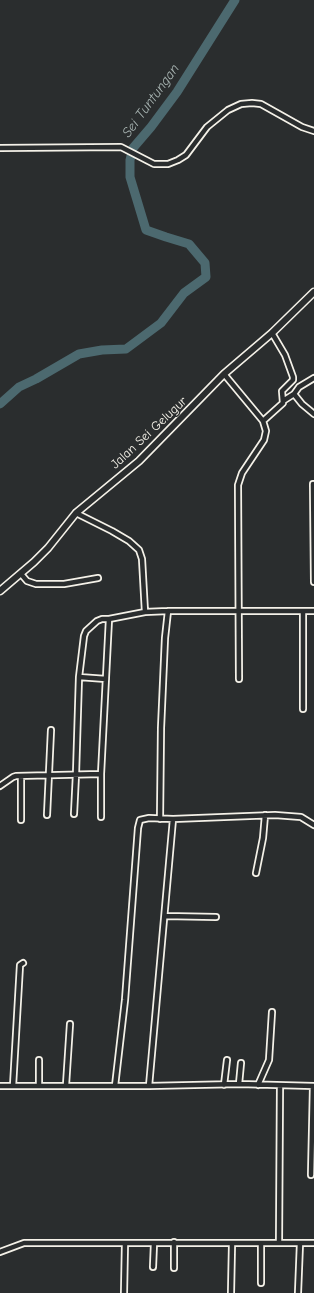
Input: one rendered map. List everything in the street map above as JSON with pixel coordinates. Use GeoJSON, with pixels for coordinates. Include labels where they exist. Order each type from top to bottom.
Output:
{"type":"FeatureCollection","features":[{"type":"Feature","properties":{"kind":"main road","name":"Jalan Sei Gelugur"},"geometry":{"type":"LineString","coordinates":[[1,587],[21,574],[48,548],[76,513],[138,461],[224,374],[272,333],[314,292]]}},
{"type":"Feature","properties":{"kind":"street"},"geometry":{"type":"LineString","coordinates":[[0,148],[116,147],[127,150],[150,162],[163,165],[174,162],[186,155],[207,127],[228,110],[241,104],[252,102],[261,104],[302,127],[314,131]]}},
{"type":"Feature","properties":{"kind":"street"},"geometry":{"type":"LineString","coordinates":[[272,333],[284,355],[293,377],[293,380],[282,391],[284,401]]}},
{"type":"Feature","properties":{"kind":"street"},"geometry":{"type":"LineString","coordinates":[[224,374],[263,421],[266,432],[264,440],[242,473],[238,485],[239,679]]}},
{"type":"Feature","properties":{"kind":"street"},"geometry":{"type":"LineString","coordinates":[[263,421],[281,406],[284,401],[294,394],[299,387],[314,378]]}},
{"type":"Feature","properties":{"kind":"street"},"geometry":{"type":"LineString","coordinates":[[294,394],[302,404],[314,414]]}},
{"type":"Feature","properties":{"kind":"street"},"geometry":{"type":"LineString","coordinates":[[313,484],[314,582]]}},
{"type":"Feature","properties":{"kind":"street"},"geometry":{"type":"LineString","coordinates":[[76,513],[112,530],[129,541],[139,550],[142,559],[145,612]]}},
{"type":"Feature","properties":{"kind":"street"},"geometry":{"type":"LineString","coordinates":[[21,574],[27,581],[36,584],[64,584],[98,578]]}},
{"type":"Feature","properties":{"kind":"street"},"geometry":{"type":"LineString","coordinates":[[160,819],[161,728],[165,638],[168,611]]}},
{"type":"Feature","properties":{"kind":"street"},"geometry":{"type":"LineString","coordinates":[[302,611],[303,709]]}},
{"type":"Feature","properties":{"kind":"street"},"geometry":{"type":"LineString","coordinates":[[74,814],[78,677],[84,636],[86,631],[97,621],[145,612],[314,611]]}},
{"type":"Feature","properties":{"kind":"street"},"geometry":{"type":"LineString","coordinates":[[101,817],[101,774],[109,619]]}},
{"type":"Feature","properties":{"kind":"street"},"geometry":{"type":"LineString","coordinates":[[78,677],[106,679]]}},
{"type":"Feature","properties":{"kind":"street"},"geometry":{"type":"LineString","coordinates":[[48,816],[48,775],[51,730]]}},
{"type":"Feature","properties":{"kind":"street"},"geometry":{"type":"LineString","coordinates":[[0,786],[13,777],[21,776],[101,774]]}},
{"type":"Feature","properties":{"kind":"street"},"geometry":{"type":"LineString","coordinates":[[21,776],[21,820]]}},
{"type":"Feature","properties":{"kind":"street"},"geometry":{"type":"LineString","coordinates":[[115,1086],[125,1000],[139,822],[143,819],[264,815],[301,817],[314,825]]}},
{"type":"Feature","properties":{"kind":"street"},"geometry":{"type":"LineString","coordinates":[[256,873],[263,838],[264,815]]}},
{"type":"Feature","properties":{"kind":"street"},"geometry":{"type":"LineString","coordinates":[[149,1086],[165,916],[172,819]]}},
{"type":"Feature","properties":{"kind":"street"},"geometry":{"type":"LineString","coordinates":[[165,916],[216,917]]}},
{"type":"Feature","properties":{"kind":"street"},"geometry":{"type":"LineString","coordinates":[[13,1086],[20,965],[23,963]]}},
{"type":"Feature","properties":{"kind":"street"},"geometry":{"type":"LineString","coordinates":[[258,1085],[269,1060],[272,1012]]}},
{"type":"Feature","properties":{"kind":"street"},"geometry":{"type":"LineString","coordinates":[[66,1085],[70,1024]]}},
{"type":"Feature","properties":{"kind":"street"},"geometry":{"type":"LineString","coordinates":[[39,1060],[39,1085]]}},
{"type":"Feature","properties":{"kind":"street"},"geometry":{"type":"LineString","coordinates":[[224,1085],[227,1060]]}},
{"type":"Feature","properties":{"kind":"street"},"geometry":{"type":"LineString","coordinates":[[239,1084],[241,1063]]}},
{"type":"Feature","properties":{"kind":"street"},"geometry":{"type":"LineString","coordinates":[[0,1086],[149,1086],[239,1084],[314,1086],[311,1175]]}},
{"type":"Feature","properties":{"kind":"street"},"geometry":{"type":"LineString","coordinates":[[279,1243],[280,1086]]}},
{"type":"Feature","properties":{"kind":"street"},"geometry":{"type":"LineString","coordinates":[[174,1242],[174,1268]]}},
{"type":"Feature","properties":{"kind":"street"},"geometry":{"type":"LineString","coordinates":[[0,1252],[24,1243],[314,1243]]}},
{"type":"Feature","properties":{"kind":"street"},"geometry":{"type":"LineString","coordinates":[[124,1293],[125,1243]]}},
{"type":"Feature","properties":{"kind":"street"},"geometry":{"type":"LineString","coordinates":[[153,1267],[154,1243]]}},
{"type":"Feature","properties":{"kind":"street"},"geometry":{"type":"LineString","coordinates":[[261,1243],[261,1283]]}},
{"type":"Feature","properties":{"kind":"street"},"geometry":{"type":"LineString","coordinates":[[298,1293],[300,1243]]}},
{"type":"Feature","properties":{"kind":"street"},"geometry":{"type":"LineString","coordinates":[[231,1293],[232,1244]]}},
{"type":"Feature","properties":{"kind":"waterway","name":"Sei Tuntungan"},"geometry":{"type":"LineString","coordinates":[[0,404],[19,387],[79,354],[102,350],[126,349],[161,323],[184,293],[206,277],[205,263],[189,244],[146,230],[130,177],[130,160],[133,148],[177,92],[235,0]]}}]}
